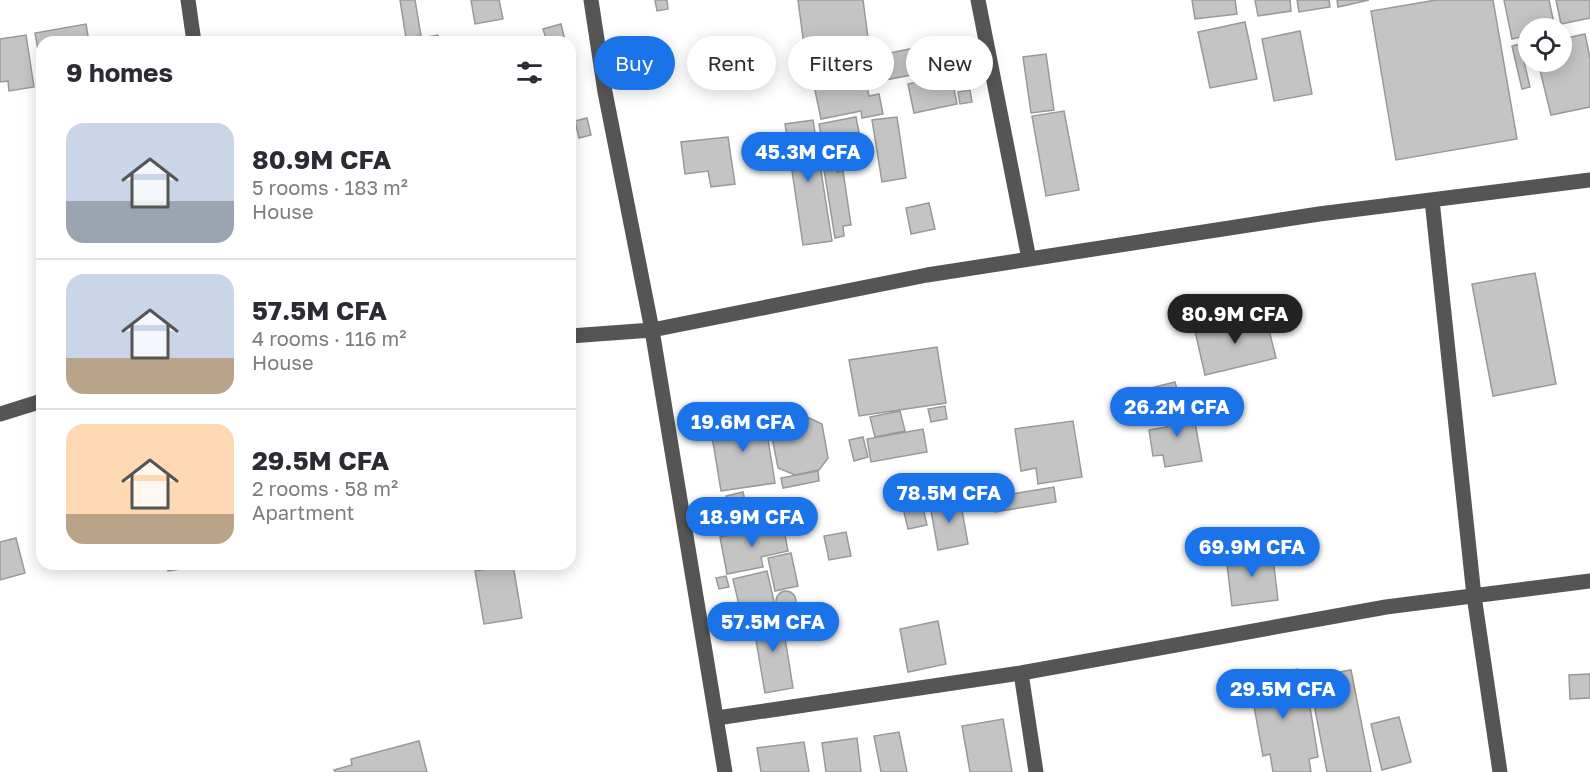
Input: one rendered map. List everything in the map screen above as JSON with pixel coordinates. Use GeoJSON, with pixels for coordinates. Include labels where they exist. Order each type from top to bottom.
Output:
{"type":"FeatureCollection","features":[{"type":"Feature","properties":{"kind":"street"},"geometry":{"type":"LineString","coordinates":[[188,0],[193,36]]}},
{"type":"Feature","properties":{"kind":"street"},"geometry":{"type":"LineString","coordinates":[[591,0],[605,92],[652,330],[726,772]]}},
{"type":"Feature","properties":{"kind":"street"},"geometry":{"type":"LineString","coordinates":[[978,0],[1029,259]]}},
{"type":"Feature","properties":{"kind":"street"},"geometry":{"type":"LineString","coordinates":[[576,336],[652,330],[927,275],[1319,214],[1590,180]]}},
{"type":"Feature","properties":{"kind":"street"},"geometry":{"type":"LineString","coordinates":[[1432,200],[1474,596],[1500,772]]}},
{"type":"Feature","properties":{"kind":"street"},"geometry":{"type":"LineString","coordinates":[[0,414],[36,403]]}},
{"type":"Feature","properties":{"kind":"street"},"geometry":{"type":"LineString","coordinates":[[717,718],[1021,673],[1386,607],[1590,582]]}},
{"type":"Feature","properties":{"kind":"street"},"geometry":{"type":"LineString","coordinates":[[1021,673],[1036,772]]}},
{"type":"Feature","properties":{"kind":"building"},"geometry":{"type":"Polygon","coordinates":[[[400,0],[415,0],[421,36],[406,36],[400,0]]]}},
{"type":"Feature","properties":{"kind":"building"},"geometry":{"type":"Polygon","coordinates":[[[471,0],[499,0],[503,19],[475,24],[471,0]]]}},
{"type":"Feature","properties":{"kind":"building"},"geometry":{"type":"Polygon","coordinates":[[[655,0],[667,0],[668,9],[657,11],[655,0]]]}},
{"type":"Feature","properties":{"kind":"building"},"geometry":{"type":"Polygon","coordinates":[[[798,0],[863,0],[868,36],[803,36],[798,0]]]}},
{"type":"Feature","properties":{"kind":"building"},"geometry":{"type":"Polygon","coordinates":[[[1192,0],[1235,0],[1237,14],[1195,19],[1192,0]]]}},
{"type":"Feature","properties":{"kind":"building"},"geometry":{"type":"Polygon","coordinates":[[[1255,0],[1290,0],[1291,11],[1258,16],[1255,0]]]}},
{"type":"Feature","properties":{"kind":"building"},"geometry":{"type":"Polygon","coordinates":[[[1297,0],[1329,0],[1330,7],[1299,12],[1297,0]]]}},
{"type":"Feature","properties":{"kind":"building"},"geometry":{"type":"Polygon","coordinates":[[[1337,0],[1369,0],[1338,7],[1337,0]]]}},
{"type":"Feature","properties":{"kind":"building"},"geometry":{"type":"Polygon","coordinates":[[[1436,0],[1493,0],[1517,139],[1396,160],[1371,11],[1436,0]]]}},
{"type":"Feature","properties":{"kind":"building"},"geometry":{"type":"Polygon","coordinates":[[[1504,0],[1549,0],[1553,18],[1518,18],[1518,38],[1512,39],[1504,0]]]}},
{"type":"Feature","properties":{"kind":"building"},"geometry":{"type":"Polygon","coordinates":[[[1556,0],[1590,0],[1590,18],[1572,22],[1572,18],[1560,18],[1556,0]]]}},
{"type":"Feature","properties":{"kind":"building"},"geometry":{"type":"Polygon","coordinates":[[[1245,22],[1257,79],[1210,88],[1198,32],[1245,22]]]}},
{"type":"Feature","properties":{"kind":"building"},"geometry":{"type":"Polygon","coordinates":[[[86,24],[88,36],[36,36],[36,39],[35,33],[86,24]]]}},
{"type":"Feature","properties":{"kind":"building"},"geometry":{"type":"Polygon","coordinates":[[[561,24],[564,36],[545,36],[543,29],[561,24]]]}},
{"type":"Feature","properties":{"kind":"building"},"geometry":{"type":"Polygon","coordinates":[[[1300,31],[1312,94],[1274,101],[1262,39],[1300,31]]]}},
{"type":"Feature","properties":{"kind":"building"},"geometry":{"type":"Polygon","coordinates":[[[1585,34],[1590,58],[1590,107],[1551,115],[1540,72],[1572,72],[1572,37],[1585,34]]]}},
{"type":"Feature","properties":{"kind":"building"},"geometry":{"type":"Polygon","coordinates":[[[26,35],[34,87],[9,91],[8,81],[0,82],[0,39],[26,35]]]}},
{"type":"Feature","properties":{"kind":"building"},"geometry":{"type":"Polygon","coordinates":[[[1518,44],[1518,72],[1512,46],[1518,44]]]}},
{"type":"Feature","properties":{"kind":"building"},"geometry":{"type":"Polygon","coordinates":[[[906,50],[906,76],[894,78],[894,52],[906,50]]]}},
{"type":"Feature","properties":{"kind":"building"},"geometry":{"type":"Polygon","coordinates":[[[1046,54],[1054,110],[1031,113],[1023,57],[1046,54]]]}},
{"type":"Feature","properties":{"kind":"building"},"geometry":{"type":"Polygon","coordinates":[[[1518,72],[1527,72],[1530,87],[1522,89],[1518,72]]]}},
{"type":"Feature","properties":{"kind":"building"},"geometry":{"type":"Polygon","coordinates":[[[815,90],[868,90],[869,96],[879,94],[883,114],[862,118],[861,111],[821,119],[815,90]]]}},
{"type":"Feature","properties":{"kind":"building"},"geometry":{"type":"Polygon","coordinates":[[[909,90],[954,90],[957,104],[914,113],[909,90]]]}},
{"type":"Feature","properties":{"kind":"building"},"geometry":{"type":"Polygon","coordinates":[[[970,90],[972,102],[960,104],[958,92],[970,90]]]}},
{"type":"Feature","properties":{"kind":"building"},"geometry":{"type":"Polygon","coordinates":[[[1064,111],[1079,190],[1046,196],[1032,116],[1064,111]]]}},
{"type":"Feature","properties":{"kind":"building"},"geometry":{"type":"Polygon","coordinates":[[[856,117],[864,159],[827,166],[819,124],[856,117]]]}},
{"type":"Feature","properties":{"kind":"building"},"geometry":{"type":"Polygon","coordinates":[[[897,117],[906,178],[882,182],[872,120],[897,117]]]}},
{"type":"Feature","properties":{"kind":"building"},"geometry":{"type":"Polygon","coordinates":[[[587,118],[591,135],[579,138],[576,121],[587,118]]]}},
{"type":"Feature","properties":{"kind":"building"},"geometry":{"type":"Polygon","coordinates":[[[813,120],[832,241],[803,245],[785,124],[813,120]]]}},
{"type":"Feature","properties":{"kind":"building"},"geometry":{"type":"Polygon","coordinates":[[[728,137],[735,184],[711,187],[708,171],[685,174],[681,142],[728,137]]]}},
{"type":"Feature","properties":{"kind":"building"},"geometry":{"type":"Polygon","coordinates":[[[837,168],[837,172],[843,171],[851,225],[843,226],[844,236],[835,238],[824,170],[837,168]]]}},
{"type":"Feature","properties":{"kind":"building"},"geometry":{"type":"Polygon","coordinates":[[[929,203],[935,229],[911,234],[906,208],[929,203]]]}},
{"type":"Feature","properties":{"kind":"building"},"geometry":{"type":"Polygon","coordinates":[[[1535,273],[1556,384],[1493,396],[1472,284],[1535,273]]]}},
{"type":"Feature","properties":{"kind":"building"},"geometry":{"type":"Polygon","coordinates":[[[1265,314],[1276,358],[1205,375],[1195,331],[1265,314]]]}},
{"type":"Feature","properties":{"kind":"building"},"geometry":{"type":"Polygon","coordinates":[[[937,347],[946,403],[859,416],[849,360],[937,347]]]}},
{"type":"Feature","properties":{"kind":"building"},"geometry":{"type":"Polygon","coordinates":[[[1175,382],[1178,393],[1146,401],[1143,390],[1175,382]]]}},
{"type":"Feature","properties":{"kind":"building"},"geometry":{"type":"Polygon","coordinates":[[[945,406],[947,419],[931,422],[928,409],[945,406]]]}},
{"type":"Feature","properties":{"kind":"building"},"geometry":{"type":"Polygon","coordinates":[[[1192,406],[1202,461],[1165,467],[1163,455],[1153,456],[1149,430],[1167,427],[1164,411],[1192,406]]]}},
{"type":"Feature","properties":{"kind":"building"},"geometry":{"type":"Polygon","coordinates":[[[900,411],[905,431],[875,437],[870,417],[900,411]]]}},
{"type":"Feature","properties":{"kind":"building"},"geometry":{"type":"Polygon","coordinates":[[[764,415],[775,483],[721,491],[710,424],[764,415]]]}},
{"type":"Feature","properties":{"kind":"building"},"geometry":{"type":"Polygon","coordinates":[[[807,417],[822,424],[828,458],[819,470],[795,475],[778,468],[772,437],[782,422],[807,417]]]}},
{"type":"Feature","properties":{"kind":"building"},"geometry":{"type":"Polygon","coordinates":[[[1073,421],[1082,477],[1038,484],[1036,468],[1021,471],[1015,429],[1073,421]]]}},
{"type":"Feature","properties":{"kind":"building"},"geometry":{"type":"Polygon","coordinates":[[[923,429],[927,452],[871,462],[867,439],[923,429]]]}},
{"type":"Feature","properties":{"kind":"building"},"geometry":{"type":"Polygon","coordinates":[[[863,437],[868,457],[854,461],[849,440],[863,437]]]}},
{"type":"Feature","properties":{"kind":"building"},"geometry":{"type":"Polygon","coordinates":[[[818,471],[819,481],[783,488],[781,478],[818,471]]]}},
{"type":"Feature","properties":{"kind":"building"},"geometry":{"type":"Polygon","coordinates":[[[982,478],[985,498],[965,502],[962,481],[982,478]]]}},
{"type":"Feature","properties":{"kind":"building"},"geometry":{"type":"Polygon","coordinates":[[[1054,487],[1056,502],[995,512],[993,497],[1054,487]]]}},
{"type":"Feature","properties":{"kind":"building"},"geometry":{"type":"Polygon","coordinates":[[[743,492],[747,509],[730,513],[726,496],[743,492]]]}},
{"type":"Feature","properties":{"kind":"building"},"geometry":{"type":"Polygon","coordinates":[[[960,499],[968,544],[938,550],[930,505],[960,499]]]}},
{"type":"Feature","properties":{"kind":"building"},"geometry":{"type":"Polygon","coordinates":[[[922,504],[927,525],[908,529],[903,508],[922,504]]]}},
{"type":"Feature","properties":{"kind":"building"},"geometry":{"type":"Polygon","coordinates":[[[783,524],[788,551],[761,557],[763,567],[727,574],[720,537],[783,524]]]}},
{"type":"Feature","properties":{"kind":"building"},"geometry":{"type":"Polygon","coordinates":[[[846,532],[851,556],[829,560],[824,536],[846,532]]]}},
{"type":"Feature","properties":{"kind":"building"},"geometry":{"type":"Polygon","coordinates":[[[16,538],[25,573],[0,580],[0,542],[16,538]]]}},
{"type":"Feature","properties":{"kind":"building"},"geometry":{"type":"Polygon","coordinates":[[[1272,550],[1278,600],[1232,606],[1226,556],[1272,550]]]}},
{"type":"Feature","properties":{"kind":"building"},"geometry":{"type":"Polygon","coordinates":[[[791,553],[798,586],[775,591],[768,558],[791,553]]]}},
{"type":"Feature","properties":{"kind":"building"},"geometry":{"type":"Polygon","coordinates":[[[514,570],[522,618],[484,624],[475,571],[514,570]]]}},
{"type":"Feature","properties":{"kind":"building"},"geometry":{"type":"Polygon","coordinates":[[[767,571],[776,610],[742,618],[733,579],[767,571]]]}},
{"type":"Feature","properties":{"kind":"building"},"geometry":{"type":"Polygon","coordinates":[[[726,576],[729,587],[719,589],[716,578],[726,576]]]}},
{"type":"Feature","properties":{"kind":"building"},"geometry":{"type":"Polygon","coordinates":[[[782,591],[790,591],[796,597],[796,605],[790,611],[782,611],[776,605],[776,597],[782,591]]]}},
{"type":"Feature","properties":{"kind":"building"},"geometry":{"type":"Polygon","coordinates":[[[781,613],[793,688],[765,693],[752,617],[781,613]]]}},
{"type":"Feature","properties":{"kind":"building"},"geometry":{"type":"Polygon","coordinates":[[[938,621],[946,664],[908,672],[900,629],[938,621]]]}},
{"type":"Feature","properties":{"kind":"building"},"geometry":{"type":"Polygon","coordinates":[[[1298,669],[1304,702],[1309,701],[1318,757],[1309,759],[1311,772],[1273,772],[1270,754],[1263,756],[1254,706],[1248,707],[1244,678],[1298,669]]]}},
{"type":"Feature","properties":{"kind":"building"},"geometry":{"type":"Polygon","coordinates":[[[1351,670],[1371,772],[1327,772],[1309,678],[1351,670]]]}},
{"type":"Feature","properties":{"kind":"building"},"geometry":{"type":"Polygon","coordinates":[[[1590,674],[1590,698],[1570,699],[1569,675],[1590,674]]]}},
{"type":"Feature","properties":{"kind":"building"},"geometry":{"type":"Polygon","coordinates":[[[1399,717],[1411,762],[1382,770],[1371,724],[1399,717]]]}},
{"type":"Feature","properties":{"kind":"building"},"geometry":{"type":"Polygon","coordinates":[[[1003,719],[1012,772],[970,772],[962,726],[1003,719]]]}},
{"type":"Feature","properties":{"kind":"building"},"geometry":{"type":"Polygon","coordinates":[[[899,732],[907,772],[881,772],[874,736],[899,732]]]}},
{"type":"Feature","properties":{"kind":"building"},"geometry":{"type":"Polygon","coordinates":[[[857,738],[861,772],[826,772],[822,743],[857,738]]]}},
{"type":"Feature","properties":{"kind":"building"},"geometry":{"type":"Polygon","coordinates":[[[419,741],[427,772],[335,772],[334,770],[352,765],[351,759],[419,741]]]}},
{"type":"Feature","properties":{"kind":"building"},"geometry":{"type":"Polygon","coordinates":[[[804,742],[809,772],[761,772],[757,748],[804,742]]]}}]}
